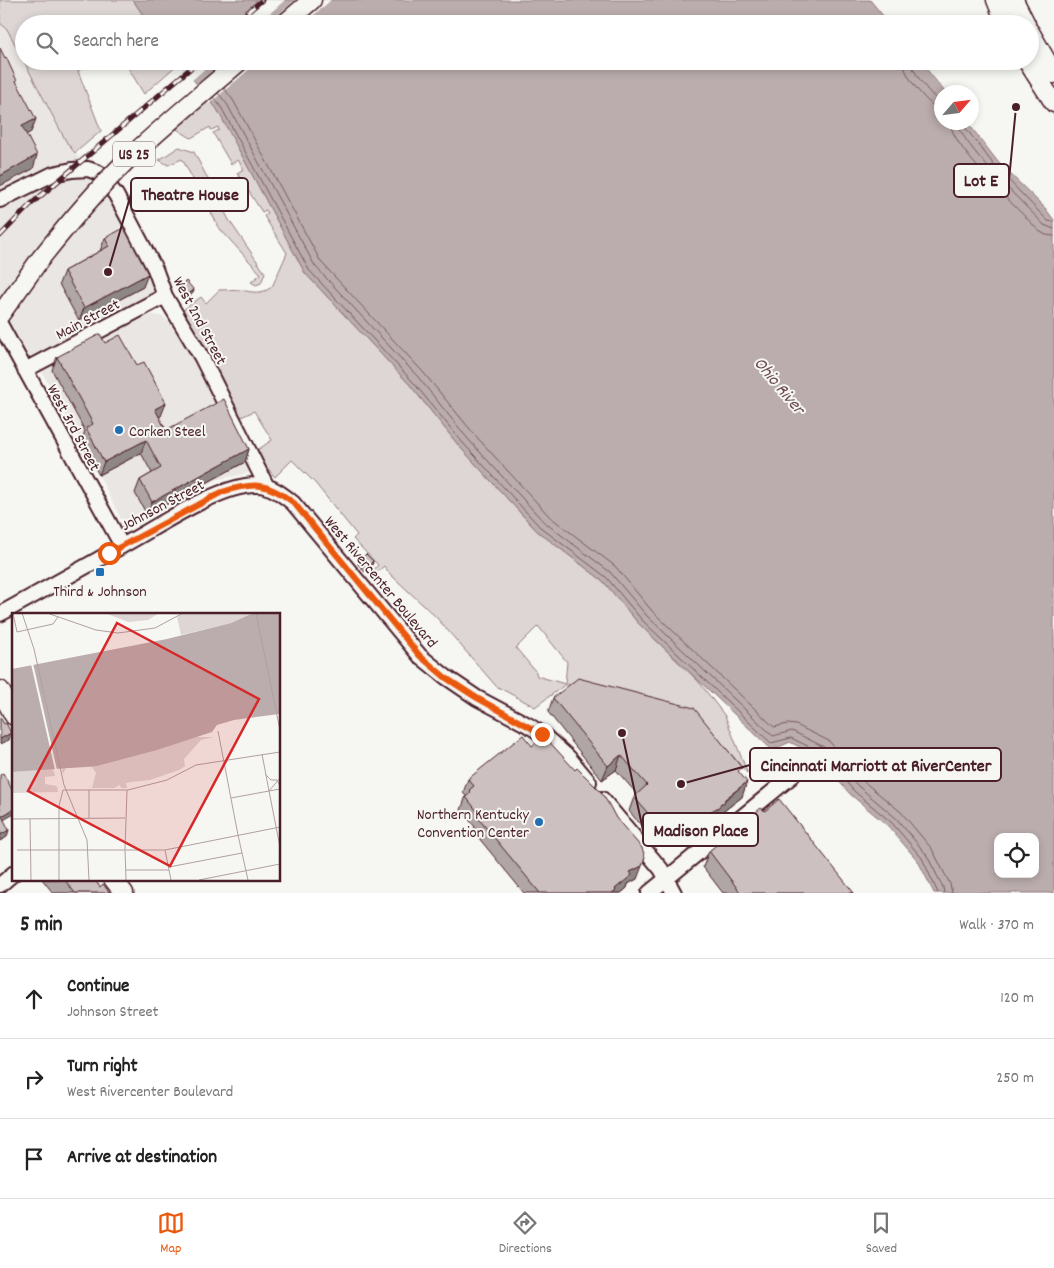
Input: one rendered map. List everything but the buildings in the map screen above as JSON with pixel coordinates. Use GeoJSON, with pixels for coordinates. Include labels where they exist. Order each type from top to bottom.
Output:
{"type":"FeatureCollection","features":[{"type":"Feature","properties":{"kind":"main road"},"geometry":{"type":"LineString","coordinates":[[294,15],[312,0]]}},
{"type":"Feature","properties":{"kind":"main road"},"geometry":{"type":"LineString","coordinates":[[996,0],[1002,15]]}},
{"type":"Feature","properties":{"kind":"main road"},"geometry":{"type":"LineString","coordinates":[[1014,0],[1022,15]]}},
{"type":"Feature","properties":{"kind":"main road"},"geometry":{"type":"LineString","coordinates":[[1039,48],[1054,74]]}},
{"type":"Feature","properties":{"kind":"main road","name":"US 25"},"geometry":{"type":"LineString","coordinates":[[0,315],[41,258],[91,198],[159,130],[229,70]]}},
{"type":"Feature","properties":{"kind":"main road"},"geometry":{"type":"LineString","coordinates":[[1033,70],[1054,103]]}},
{"type":"Feature","properties":{"kind":"main road"},"geometry":{"type":"LineString","coordinates":[[0,690],[12,712]]}},
{"type":"Feature","properties":{"kind":"main road"},"geometry":{"type":"LineString","coordinates":[[114,880],[124,893]]}},
{"type":"Feature","properties":{"kind":"street","name":"West 2nd Street"},"geometry":{"type":"LineString","coordinates":[[0,200],[53,174],[88,169],[99,173],[116,195],[155,269],[165,296],[202,358],[267,487]]}},
{"type":"Feature","properties":{"kind":"street","name":"Main Street"},"geometry":{"type":"LineString","coordinates":[[25,370],[165,296]]}},
{"type":"Feature","properties":{"kind":"street","name":"West 3rd Street"},"geometry":{"type":"LineString","coordinates":[[0,324],[122,546]]}},
{"type":"Feature","properties":{"kind":"street","name":"Johnson Street"},"geometry":{"type":"LineString","coordinates":[[0,614],[222,492],[242,486],[258,485],[267,487]]}},
{"type":"Feature","properties":{"kind":"street","name":"West Rivercenter Boulevard"},"geometry":{"type":"LineString","coordinates":[[267,487],[279,492],[294,503],[420,656],[446,678],[477,698],[542,734],[569,758],[661,869],[674,893]]}},
{"type":"Feature","properties":{"kind":"street"},"geometry":{"type":"LineString","coordinates":[[649,893],[765,796],[792,776]]}},
{"type":"Feature","properties":{"kind":"street"},"geometry":{"type":"LineString","coordinates":[[0,885],[12,876]]}},
{"type":"Feature","properties":{"kind":"shaded area"},"geometry":{"type":"Polygon","coordinates":[[[0,0],[133,0],[143,15],[15,15],[15,44],[7,29],[0,23],[0,0]]]}},
{"type":"Feature","properties":{"kind":"shaded area"},"geometry":{"type":"Polygon","coordinates":[[[0,23],[7,29],[15,44],[15,70],[29,70],[67,143],[88,169],[99,173],[165,296],[25,370],[0,324],[0,23]]]}},
{"type":"Feature","properties":{"kind":"shaded area"},"geometry":{"type":"Polygon","coordinates":[[[29,70],[80,70],[78,71],[101,131],[75,153],[67,143],[29,70]]]}},
{"type":"Feature","properties":{"kind":"shaded area"},"geometry":{"type":"Polygon","coordinates":[[[129,70],[171,70],[144,94],[129,70]]]}},
{"type":"Feature","properties":{"kind":"shaded area"},"geometry":{"type":"Polygon","coordinates":[[[209,99],[217,109],[305,273],[410,385],[459,446],[537,531],[603,581],[638,623],[699,682],[725,716],[748,774],[697,714],[699,722],[566,684],[535,707],[496,686],[436,617],[390,574],[384,566],[376,573],[371,573],[378,565],[353,539],[357,535],[315,483],[292,460],[275,477],[256,451],[272,440],[254,411],[239,418],[183,310],[201,297],[206,303],[219,290],[256,292],[268,290],[272,287],[287,253],[264,216],[268,213],[266,210],[262,212],[237,173],[244,169],[238,160],[231,164],[213,133],[219,130],[218,127],[211,130],[210,127],[191,138],[175,128],[209,99]],[[538,626],[516,648],[536,672],[537,676],[565,684],[567,662],[538,626]]]}},
{"type":"Feature","properties":{"kind":"shaded area"},"geometry":{"type":"Polygon","coordinates":[[[179,147],[194,152],[229,220],[265,273],[261,283],[256,285],[251,282],[261,274],[220,229],[182,159],[168,165],[159,160],[179,147]]]}},
{"type":"Feature","properties":{"kind":"shaded area","name":"Corken Steel"},"geometry":{"type":"Polygon","coordinates":[[[161,316],[167,320],[186,347],[251,470],[249,473],[219,479],[131,523],[121,519],[42,372],[139,317],[161,316]]]}},
{"type":"Feature","properties":{"kind":"water"},"geometry":{"type":"Polygon","coordinates":[[[133,0],[870,0],[882,15],[143,15],[133,0]]]}},
{"type":"Feature","properties":{"kind":"water","name":"Ohio River"},"geometry":{"type":"Polygon","coordinates":[[[185,70],[927,70],[939,85],[934,85],[934,130],[973,130],[998,162],[1045,208],[1054,220],[1054,893],[934,893],[918,861],[888,826],[850,794],[817,756],[790,742],[772,750],[638,623],[603,581],[537,531],[459,446],[410,385],[305,273],[217,109],[185,70]]]}},
{"type":"Feature","properties":{"kind":"pier"},"geometry":{"type":"Polygon","coordinates":[[[264,0],[285,0],[268,15],[246,15],[264,0]]]}},
{"type":"Feature","properties":{"kind":"pier"},"geometry":{"type":"Polygon","coordinates":[[[295,0],[331,0],[314,15],[278,15],[295,0]]]}},
{"type":"Feature","properties":{"kind":"pier"},"geometry":{"type":"Polygon","coordinates":[[[182,70],[204,70],[191,81],[182,70]]]}},
{"type":"Feature","properties":{"kind":"pier"},"geometry":{"type":"Polygon","coordinates":[[[213,70],[249,70],[209,104],[195,86],[213,70]]]}},
{"type":"Feature","properties":{"kind":"railway"},"geometry":{"type":"LineString","coordinates":[[244,15],[262,0]]}},
{"type":"Feature","properties":{"kind":"railway"},"geometry":{"type":"LineString","coordinates":[[0,236],[30,205],[188,70]]}},
{"type":"Feature","properties":{"kind":"place","name":"Lot E"},"geometry":{"type":"Point","coordinates":[1016,107]}},
{"type":"Feature","properties":{"kind":"place","name":"Theatre House"},"geometry":{"type":"Point","coordinates":[108,272]}},
{"type":"Feature","properties":{"kind":"place","name":"Corken Steel"},"geometry":{"type":"Point","coordinates":[119,430]}},
{"type":"Feature","properties":{"kind":"place","name":"Third & Johnson"},"geometry":{"type":"Point","coordinates":[100,572]}},
{"type":"Feature","properties":{"kind":"place","name":"Madison Place"},"geometry":{"type":"Point","coordinates":[622,733]}},
{"type":"Feature","properties":{"kind":"place","name":"Cincinnati Marriott at RiverCenter"},"geometry":{"type":"Point","coordinates":[681,784]}},
{"type":"Feature","properties":{"kind":"place","name":"Northern Kentucky Convention Center"},"geometry":{"type":"Point","coordinates":[539,822]}},
{"type":"Feature","properties":{"kind":"route"},"geometry":{"type":"LineString","coordinates":[[109,553],[222,492],[242,486],[258,485],[279,492],[294,503],[420,656],[446,678],[477,698],[542,734]]}}]}
